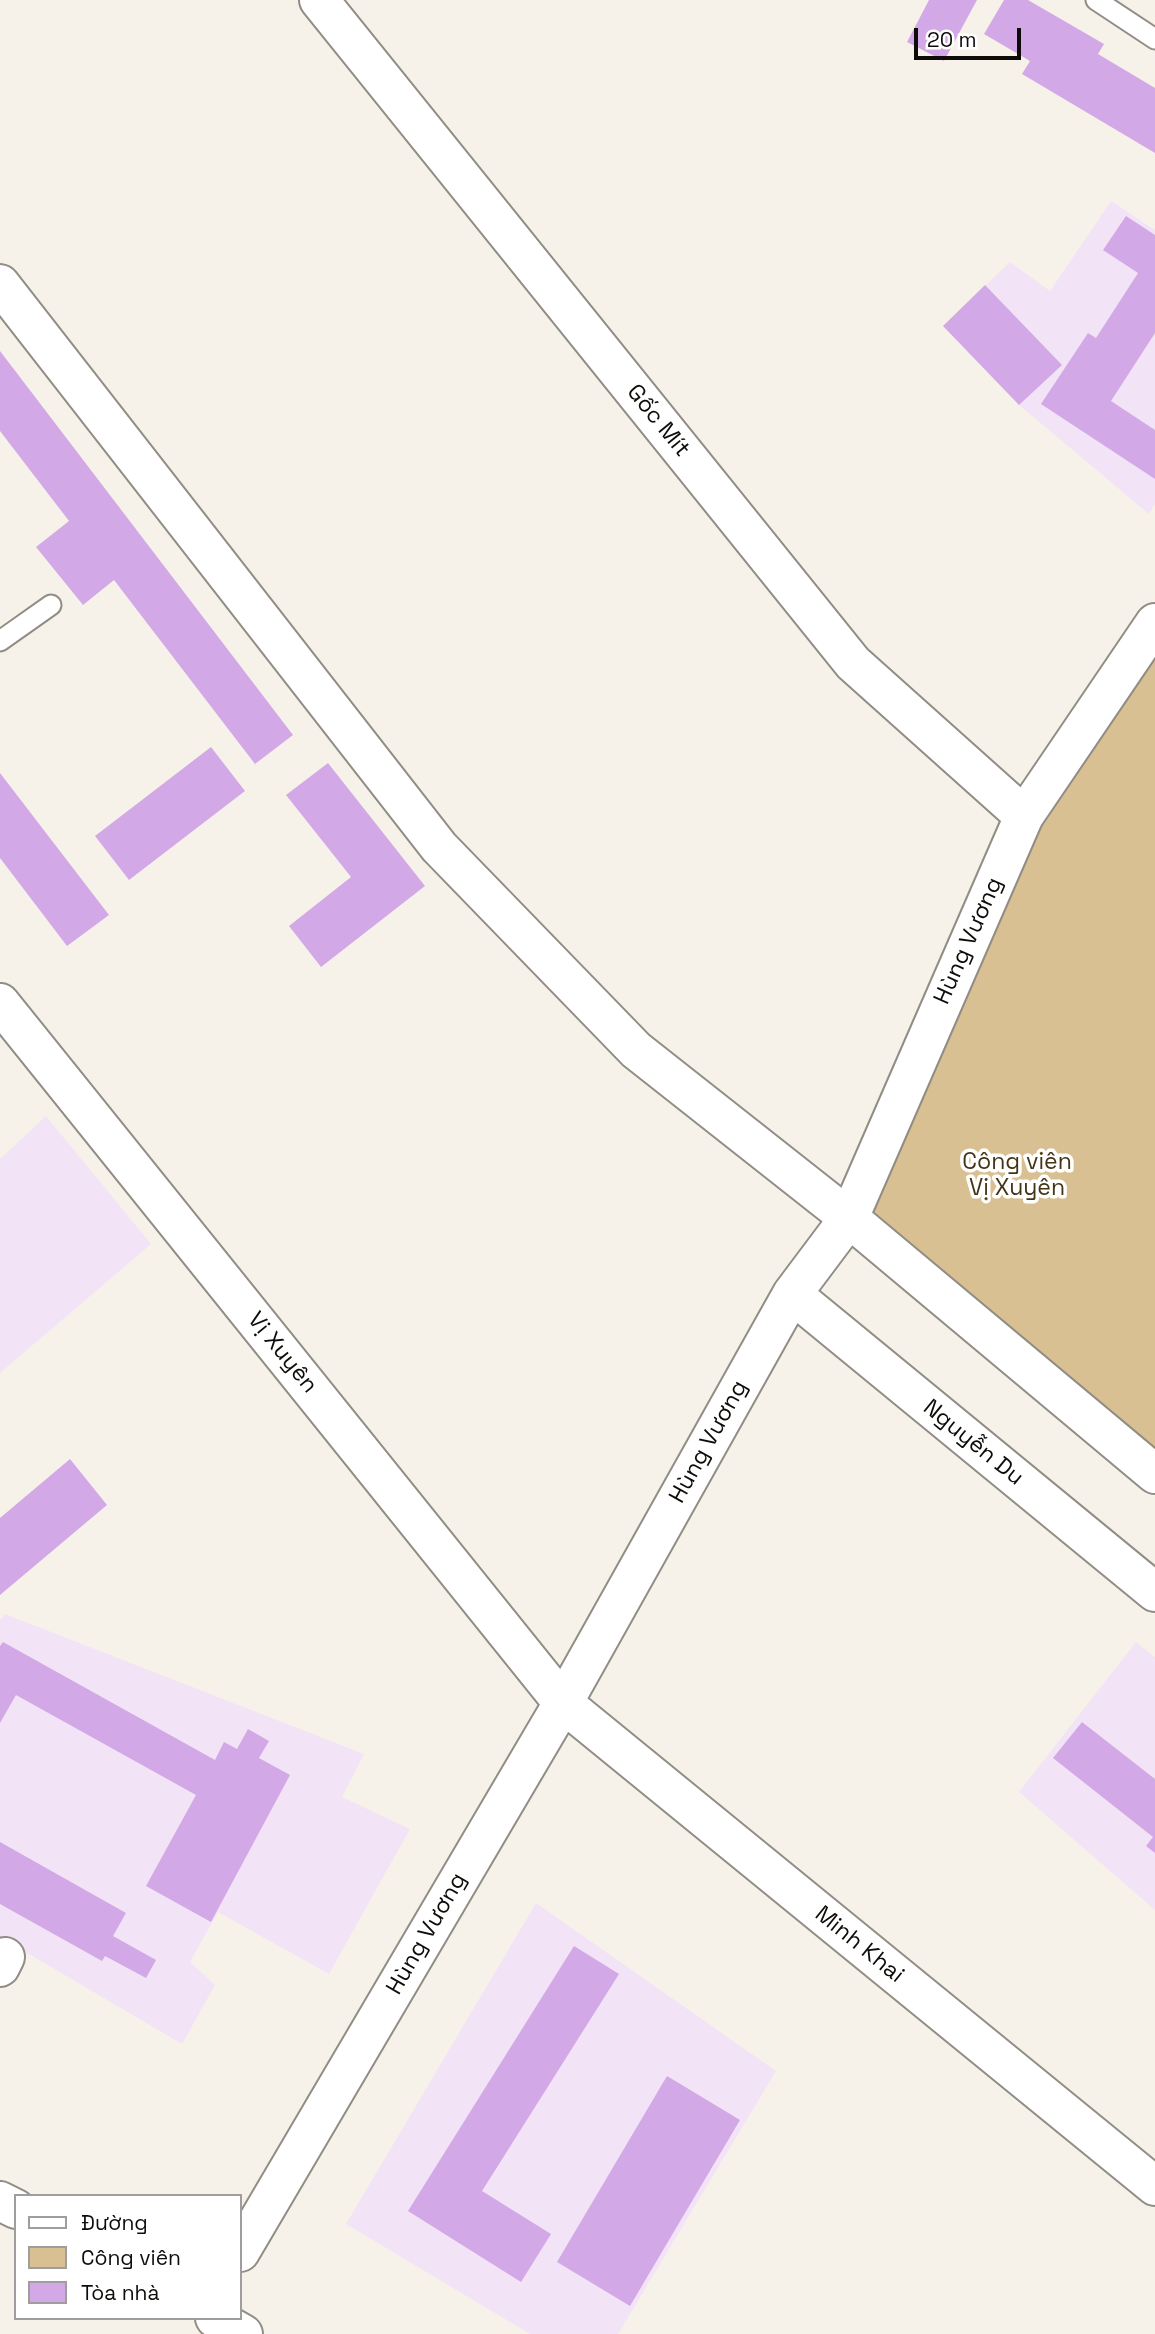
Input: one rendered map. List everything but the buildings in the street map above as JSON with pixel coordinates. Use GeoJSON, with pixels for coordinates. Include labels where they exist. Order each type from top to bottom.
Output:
{"type":"FeatureCollection","features":[{"type":"Feature","properties":{"kind":"street","name":"Gốc Mít"},"geometry":{"type":"LineString","coordinates":[[320,0],[853,663],[1024,816]]}},
{"type":"Feature","properties":{"kind":"street"},"geometry":{"type":"LineString","coordinates":[[0,284],[439,847],[636,1050],[849,1218],[1155,1474]]}},
{"type":"Feature","properties":{"kind":"street","name":"Hùng Vương"},"geometry":{"type":"LineString","coordinates":[[242,2249],[563,1703],[792,1294],[849,1218],[1024,816],[1155,623]]}},
{"type":"Feature","properties":{"kind":"street","name":"Vị Xuyên"},"geometry":{"type":"LineString","coordinates":[[0,1003],[563,1703]]}},
{"type":"Feature","properties":{"kind":"street","name":"Nguyễn Du"},"geometry":{"type":"LineString","coordinates":[[792,1294],[1155,1592]]}},
{"type":"Feature","properties":{"kind":"street","name":"Minh Khai"},"geometry":{"type":"LineString","coordinates":[[563,1703],[1155,2186]]}},
{"type":"Feature","properties":{"kind":"street"},"geometry":{"type":"LineString","coordinates":[[218,2320],[243,2334]]}},
{"type":"Feature","properties":{"kind":"lane"},"geometry":{"type":"LineString","coordinates":[[1096,0],[1155,39]]}},
{"type":"Feature","properties":{"kind":"lane"},"geometry":{"type":"LineString","coordinates":[[0,641],[51,605]]}},
{"type":"Feature","properties":{"kind":"shaded area"},"geometry":{"type":"Polygon","coordinates":[[[1111,201],[1155,230],[1155,504],[1149,514],[1019,405],[943,326],[1010,262],[1050,291],[1111,201]]]}},
{"type":"Feature","properties":{"kind":"shaded area"},"geometry":{"type":"Polygon","coordinates":[[[46,1116],[151,1244],[0,1373],[0,1159],[46,1116]]]}},
{"type":"Feature","properties":{"kind":"shaded area"},"geometry":{"type":"Polygon","coordinates":[[[5,1614],[364,1754],[342,1797],[410,1829],[329,1974],[218,1912],[190,1962],[215,1985],[182,2044],[0,1937],[0,1620],[5,1614]]]}},
{"type":"Feature","properties":{"kind":"shaded area"},"geometry":{"type":"Polygon","coordinates":[[[1136,1642],[1155,1657],[1155,1910],[1019,1792],[1136,1642]]]}},
{"type":"Feature","properties":{"kind":"shaded area"},"geometry":{"type":"Polygon","coordinates":[[[536,1903],[776,2071],[618,2334],[530,2334],[346,2224],[536,1903]]]}},
{"type":"Feature","properties":{"kind":"green space","name":"Công viên Vị Xuyên"},"geometry":{"type":"Polygon","coordinates":[[[1155,623],[1155,1474],[849,1218],[1024,816],[1155,623]]]}}]}
